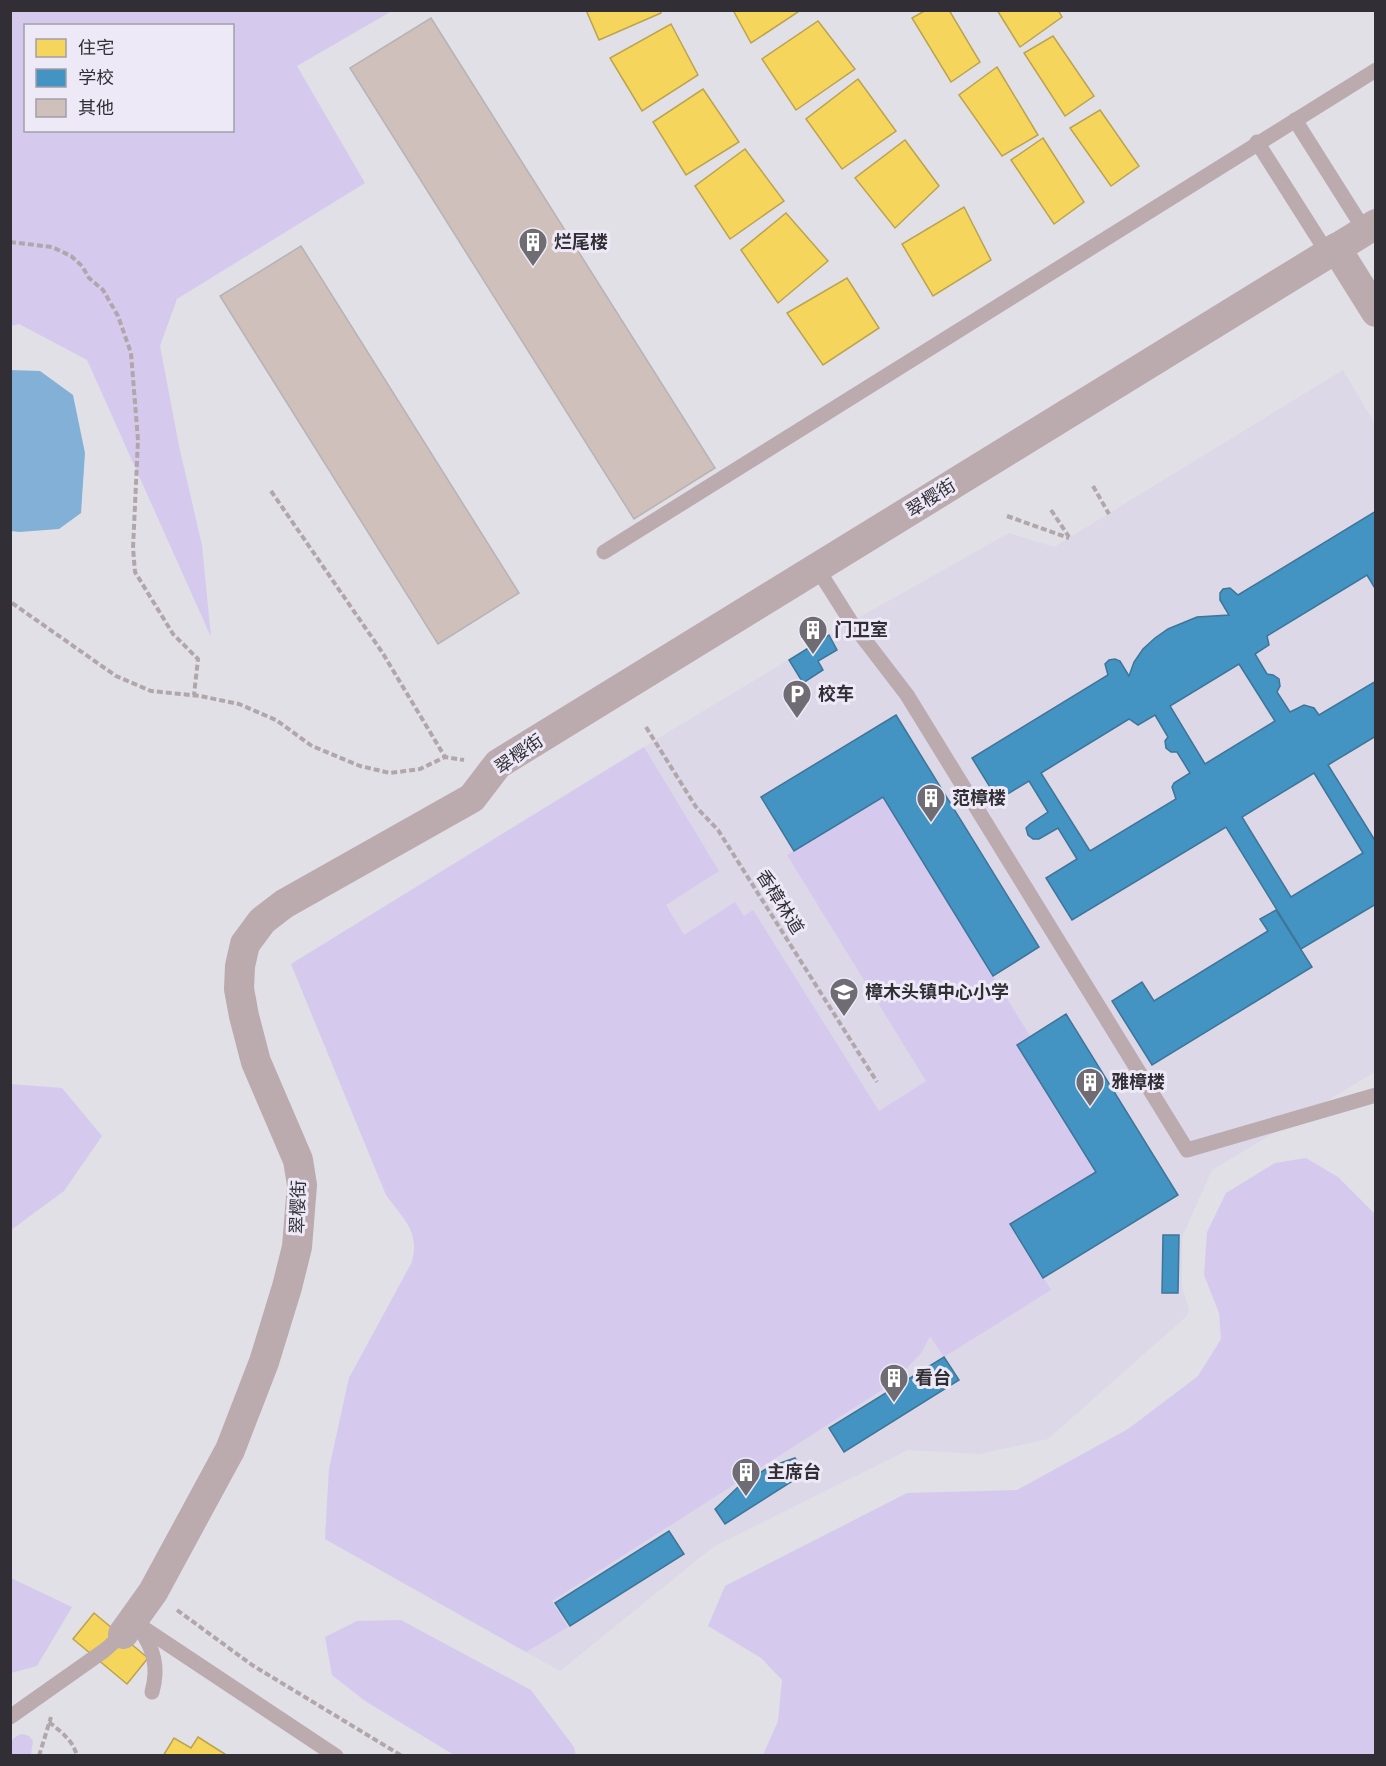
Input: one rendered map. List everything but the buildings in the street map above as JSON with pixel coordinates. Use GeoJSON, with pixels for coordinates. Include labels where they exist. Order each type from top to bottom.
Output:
{"type":"FeatureCollection","features":[{"type":"Feature","properties":{"kind":"street","name":"翠樱街"},"geometry":{"type":"LineString","coordinates":[[128,1628],[153,1592],[230,1450],[247,1409],[287,1287],[297,1247],[302,1185],[298,1160],[256,1062],[239,989],[240,966],[246,944],[262,921],[284,904],[472,798],[498,764],[1370,227]]}},
{"type":"Feature","properties":{"kind":"street"},"geometry":{"type":"LineString","coordinates":[[1332,251],[1376,312]]}},
{"type":"Feature","properties":{"kind":"lane"},"geometry":{"type":"LineString","coordinates":[[604,552],[1257,142],[1376,70]]}},
{"type":"Feature","properties":{"kind":"lane"},"geometry":{"type":"LineString","coordinates":[[1294,120],[1370,227]]}},
{"type":"Feature","properties":{"kind":"lane"},"geometry":{"type":"LineString","coordinates":[[1257,142],[1332,251]]}},
{"type":"Feature","properties":{"kind":"lane"},"geometry":{"type":"LineString","coordinates":[[817,568],[851,622],[907,695],[1187,1150],[1376,1095]]}},
{"type":"Feature","properties":{"kind":"lane"},"geometry":{"type":"LineString","coordinates":[[128,1628],[146,1638],[155,1658],[152,1692]]}},
{"type":"Feature","properties":{"kind":"lane"},"geometry":{"type":"LineString","coordinates":[[10,1717],[128,1628]]}},
{"type":"Feature","properties":{"kind":"lane"},"geometry":{"type":"LineString","coordinates":[[128,1628],[336,1755]]}},
{"type":"Feature","properties":{"kind":"lane"},"geometry":{"type":"LineString","coordinates":[[10,1705],[35,1700]]}},
{"type":"Feature","properties":{"kind":"path"},"geometry":{"type":"LineString","coordinates":[[10,242],[52,247],[71,256],[103,291],[118,316],[131,353],[137,429],[133,548],[135,572],[173,634],[198,659],[194,695]]}},
{"type":"Feature","properties":{"kind":"path"},"geometry":{"type":"LineString","coordinates":[[1093,486],[1109,514]]}},
{"type":"Feature","properties":{"kind":"path"},"geometry":{"type":"LineString","coordinates":[[271,492],[382,652],[445,757]]}},
{"type":"Feature","properties":{"kind":"path"},"geometry":{"type":"LineString","coordinates":[[1007,516],[1069,538],[1051,510]]}},
{"type":"Feature","properties":{"kind":"path"},"geometry":{"type":"LineString","coordinates":[[12,603],[116,676],[151,691],[194,695],[239,704],[276,720],[312,746],[360,766],[390,773],[420,769],[445,757],[498,764]]}},
{"type":"Feature","properties":{"kind":"path","name":"香樟林道"},"geometry":{"type":"LineString","coordinates":[[646,727],[696,807],[718,830],[877,1082]]}},
{"type":"Feature","properties":{"kind":"path"},"geometry":{"type":"LineString","coordinates":[[153,1592],[252,1665],[402,1755]]}},
{"type":"Feature","properties":{"kind":"path"},"geometry":{"type":"LineString","coordinates":[[39,1755],[49,1722],[69,1739],[77,1755]]}},
{"type":"Feature","properties":{"kind":"shaded area"},"geometry":{"type":"Polygon","coordinates":[[[11,10],[392,11],[297,66],[365,183],[177,299],[160,346],[179,446],[202,545],[211,637],[87,360],[19,324],[11,326],[11,10]]]}},
{"type":"Feature","properties":{"kind":"shaded area","name":"樟木头镇中心小学"},"geometry":{"type":"Polygon","coordinates":[[[1343,370],[1375,424],[1375,1072],[1212,1170],[1182,1237],[1182,1287],[1189,1309],[1187,1316],[1048,1439],[980,1454],[908,1450],[713,1547],[560,1671],[325,1539],[329,1469],[349,1378],[412,1262],[415,1242],[413,1233],[386,1195],[291,964],[851,622],[1009,533],[1054,547],[1343,370]]]}},
{"type":"Feature","properties":{"kind":"shaded area"},"geometry":{"type":"Polygon","coordinates":[[[644,747],[719,871],[666,905],[684,935],[735,902],[744,916],[753,910],[879,1111],[926,1081],[787,855],[883,797],[1030,1036],[1017,1045],[1096,1172],[1010,1224],[1051,1290],[944,1357],[930,1336],[922,1352],[893,1383],[552,1601],[568,1627],[526,1652],[325,1539],[329,1469],[349,1378],[412,1262],[414,1242],[404,1218],[386,1195],[291,964],[644,747]]]}},
{"type":"Feature","properties":{"kind":"shaded area"},"geometry":{"type":"Polygon","coordinates":[[[11,1084],[62,1088],[102,1136],[64,1191],[11,1230],[11,1084]]]}},
{"type":"Feature","properties":{"kind":"shaded area"},"geometry":{"type":"Polygon","coordinates":[[[1306,1158],[1338,1177],[1375,1214],[1375,1755],[763,1755],[778,1721],[782,1680],[761,1658],[708,1626],[725,1586],[907,1493],[1017,1490],[1128,1429],[1198,1376],[1221,1339],[1219,1313],[1204,1275],[1207,1232],[1226,1193],[1275,1163],[1306,1158]]]}},
{"type":"Feature","properties":{"kind":"shaded area"},"geometry":{"type":"Polygon","coordinates":[[[11,1578],[72,1607],[37,1666],[11,1673],[11,1578]]]}},
{"type":"Feature","properties":{"kind":"shaded area"},"geometry":{"type":"Polygon","coordinates":[[[401,1620],[531,1690],[574,1747],[576,1755],[454,1755],[365,1701],[332,1675],[325,1637],[357,1621],[401,1620]]]}},
{"type":"Feature","properties":{"kind":"shaded area"},"geometry":{"type":"Polygon","coordinates":[[[23,1734],[29,1736],[33,1741],[31,1755],[11,1755],[13,1739],[23,1734]]]}},
{"type":"Feature","properties":{"kind":"water"},"geometry":{"type":"Polygon","coordinates":[[[10,370],[40,371],[73,395],[85,453],[81,513],[59,529],[11,531],[10,370]]]}},
{"type":"Feature","properties":{"kind":"place","name":"烂尾楼"},"geometry":{"type":"Point","coordinates":[533,268]}},
{"type":"Feature","properties":{"kind":"place","name":"门卫室"},"geometry":{"type":"Point","coordinates":[813,656]}},
{"type":"Feature","properties":{"kind":"place","name":"校车"},"geometry":{"type":"Point","coordinates":[797,720]}},
{"type":"Feature","properties":{"kind":"place","name":"范樟楼"},"geometry":{"type":"Point","coordinates":[931,824]}},
{"type":"Feature","properties":{"kind":"place","name":"樟木头镇中心小学"},"geometry":{"type":"Point","coordinates":[844,1018]}},
{"type":"Feature","properties":{"kind":"place","name":"雅樟楼"},"geometry":{"type":"Point","coordinates":[1090,1108]}},
{"type":"Feature","properties":{"kind":"place","name":"看台"},"geometry":{"type":"Point","coordinates":[894,1404]}},
{"type":"Feature","properties":{"kind":"place","name":"主席台"},"geometry":{"type":"Point","coordinates":[746,1498]}}]}
